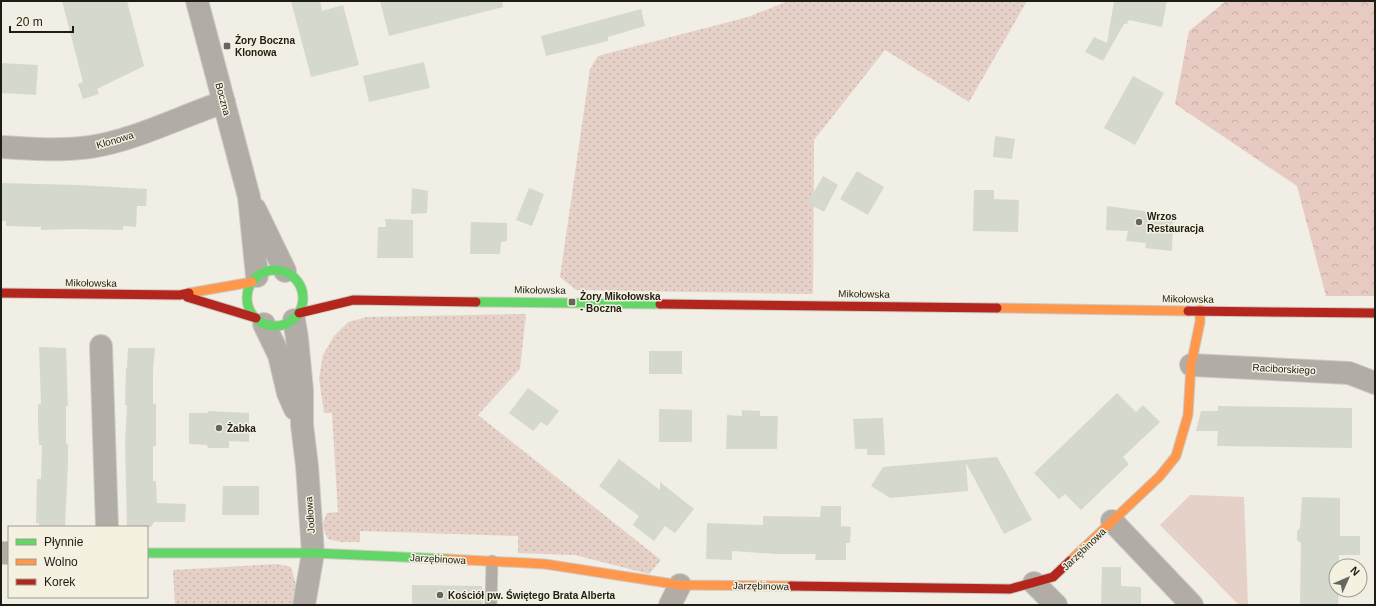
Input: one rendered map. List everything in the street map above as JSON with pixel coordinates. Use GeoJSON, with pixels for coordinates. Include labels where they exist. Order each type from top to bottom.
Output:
{"type":"FeatureCollection","features":[{"type":"Feature","properties":{"kind":"street","name":"Boczna"},"geometry":{"type":"LineString","coordinates":[[197,1],[249,197],[285,271]]}},
{"type":"Feature","properties":{"kind":"street","name":"Klonowa"},"geometry":{"type":"LineString","coordinates":[[1,147],[52,150],[91,147],[124,138],[224,102]]}},
{"type":"Feature","properties":{"kind":"street","name":"Boczna"},"geometry":{"type":"LineString","coordinates":[[249,197],[254,279]]}},
{"type":"Feature","properties":{"kind":"street"},"geometry":{"type":"LineString","coordinates":[[270,270],[285,271],[295,277],[305,287],[304,300],[296,317],[279,326],[260,321],[250,310],[247,301],[248,291],[254,279],[270,270]]}},
{"type":"Feature","properties":{"kind":"street","name":"Mikołowska"},"geometry":{"type":"LineString","coordinates":[[1,293],[180,295],[254,279]]}},
{"type":"Feature","properties":{"kind":"street","name":"Mikołowska"},"geometry":{"type":"LineString","coordinates":[[180,295],[260,321]]}},
{"type":"Feature","properties":{"kind":"street","name":"Mikołowska"},"geometry":{"type":"LineString","coordinates":[[338,296],[353,300],[1375,313]]}},
{"type":"Feature","properties":{"kind":"street","name":"Mikołowska"},"geometry":{"type":"LineString","coordinates":[[296,317],[353,300]]}},
{"type":"Feature","properties":{"kind":"street","name":"Jarzębinowa"},"geometry":{"type":"LineString","coordinates":[[148,553],[313,553],[546,564],[680,585],[1010,589],[1053,577],[1160,476],[1176,456],[1188,415],[1191,365],[1200,322],[1200,310]]}},
{"type":"Feature","properties":{"kind":"street","name":"Jodłowa"},"geometry":{"type":"LineString","coordinates":[[296,317],[302,390],[302,425],[307,466],[313,553],[304,605]]}},
{"type":"Feature","properties":{"kind":"street","name":"Jodłowa"},"geometry":{"type":"LineString","coordinates":[[260,321],[279,355],[288,393],[302,425]]}},
{"type":"Feature","properties":{"kind":"street"},"geometry":{"type":"LineString","coordinates":[[101,346],[107,526]]}},
{"type":"Feature","properties":{"kind":"street","name":"Raciborskiego"},"geometry":{"type":"LineString","coordinates":[[1191,365],[1349,373],[1375,383]]}},
{"type":"Feature","properties":{"kind":"street"},"geometry":{"type":"LineString","coordinates":[[1112,521],[1192,605]]}},
{"type":"Feature","properties":{"kind":"street"},"geometry":{"type":"LineString","coordinates":[[1034,582],[1056,605]]}},
{"type":"Feature","properties":{"kind":"street"},"geometry":{"type":"LineString","coordinates":[[670,605],[680,585]]}},
{"type":"Feature","properties":{"kind":"lane"},"geometry":{"type":"LineString","coordinates":[[491,605],[492,561]]}},
{"type":"Feature","properties":{"kind":"shaded area"},"geometry":{"type":"Polygon","coordinates":[[[788,1],[1027,1],[969,102],[885,50],[814,140],[813,294],[576,290],[560,277],[590,69],[598,56],[748,17],[788,1]]]}},
{"type":"Feature","properties":{"kind":"shaded area"},"geometry":{"type":"Polygon","coordinates":[[[526,314],[520,369],[478,415],[661,560],[649,574],[575,555],[518,553],[518,536],[360,531],[360,542],[341,542],[328,539],[322,525],[327,513],[338,512],[332,413],[324,413],[319,378],[323,355],[334,336],[348,322],[367,317],[526,314]]]}},
{"type":"Feature","properties":{"kind":"shaded area"},"geometry":{"type":"Polygon","coordinates":[[[1190,495],[1244,497],[1248,605],[1239,605],[1160,525],[1190,495]]]}},
{"type":"Feature","properties":{"kind":"shaded area"},"geometry":{"type":"Polygon","coordinates":[[[277,564],[291,567],[296,585],[292,605],[175,605],[173,570],[277,564]]]}},
{"type":"Feature","properties":{"kind":"green space"},"geometry":{"type":"Polygon","coordinates":[[[1226,1],[1375,1],[1375,296],[1326,296],[1297,186],[1175,104],[1189,31],[1226,1]]]}},
{"type":"Feature","properties":{"kind":"building"},"geometry":{"type":"Polygon","coordinates":[[[62,1],[127,1],[144,66],[97,89],[99,94],[83,99],[78,84],[83,82],[62,1]]]}},
{"type":"Feature","properties":{"kind":"building"},"geometry":{"type":"Polygon","coordinates":[[[291,1],[320,1],[322,11],[343,5],[359,65],[311,77],[291,1]]]}},
{"type":"Feature","properties":{"kind":"building"},"geometry":{"type":"Polygon","coordinates":[[[380,1],[502,1],[503,7],[389,36],[380,1]]]}},
{"type":"Feature","properties":{"kind":"building"},"geometry":{"type":"Polygon","coordinates":[[[1114,1],[1167,1],[1162,27],[1129,20],[1127,24],[1124,24],[1103,61],[1085,52],[1094,37],[1107,43],[1114,1]]]}},
{"type":"Feature","properties":{"kind":"building"},"geometry":{"type":"Polygon","coordinates":[[[641,9],[645,26],[608,37],[608,41],[546,56],[541,36],[641,9]]]}},
{"type":"Feature","properties":{"kind":"building"},"geometry":{"type":"Polygon","coordinates":[[[424,62],[430,88],[369,102],[363,76],[424,62]]]}},
{"type":"Feature","properties":{"kind":"building"},"geometry":{"type":"Polygon","coordinates":[[[1,63],[38,65],[36,95],[1,93],[1,63]]]}},
{"type":"Feature","properties":{"kind":"building"},"geometry":{"type":"Polygon","coordinates":[[[1133,76],[1164,93],[1135,145],[1104,128],[1133,76]]]}},
{"type":"Feature","properties":{"kind":"building"},"geometry":{"type":"Polygon","coordinates":[[[995,136],[1015,139],[1012,159],[993,157],[995,136]]]}},
{"type":"Feature","properties":{"kind":"building"},"geometry":{"type":"Polygon","coordinates":[[[857,171],[884,187],[868,215],[840,199],[857,171]]]}},
{"type":"Feature","properties":{"kind":"building"},"geometry":{"type":"Polygon","coordinates":[[[823,176],[838,185],[824,212],[808,203],[823,176]]]}},
{"type":"Feature","properties":{"kind":"building"},"geometry":{"type":"Polygon","coordinates":[[[1,183],[147,189],[146,206],[137,206],[136,227],[123,226],[123,230],[41,230],[41,227],[6,226],[6,221],[1,221],[1,183]]]}},
{"type":"Feature","properties":{"kind":"building"},"geometry":{"type":"Polygon","coordinates":[[[412,188],[428,191],[427,213],[411,214],[412,188]]]}},
{"type":"Feature","properties":{"kind":"building"},"geometry":{"type":"Polygon","coordinates":[[[529,188],[544,194],[532,226],[516,220],[529,188]]]}},
{"type":"Feature","properties":{"kind":"building"},"geometry":{"type":"Polygon","coordinates":[[[974,190],[994,190],[994,199],[1019,200],[1018,232],[973,231],[974,190]]]}},
{"type":"Feature","properties":{"kind":"building","name":"Wrzos Restauracja"},"geometry":{"type":"Polygon","coordinates":[[[1107,206],[1173,215],[1172,251],[1145,248],[1146,243],[1126,241],[1128,231],[1106,230],[1107,206]]]}},
{"type":"Feature","properties":{"kind":"building"},"geometry":{"type":"Polygon","coordinates":[[[385,219],[413,220],[413,258],[377,258],[378,227],[386,227],[385,219]]]}},
{"type":"Feature","properties":{"kind":"building"},"geometry":{"type":"Polygon","coordinates":[[[471,222],[507,223],[507,241],[501,242],[500,254],[470,254],[471,222]]]}},
{"type":"Feature","properties":{"kind":"building"},"geometry":{"type":"Polygon","coordinates":[[[39,347],[66,348],[68,406],[66,406],[66,444],[68,444],[68,463],[65,526],[39,526],[39,523],[36,523],[37,479],[41,479],[42,445],[39,445],[38,404],[41,404],[39,347]]]}},
{"type":"Feature","properties":{"kind":"building"},"geometry":{"type":"Polygon","coordinates":[[[128,348],[155,348],[153,370],[153,404],[156,404],[156,446],[153,446],[153,481],[156,481],[157,503],[186,504],[185,522],[154,522],[151,527],[127,526],[125,444],[127,405],[125,405],[128,348]]]}},
{"type":"Feature","properties":{"kind":"building"},"geometry":{"type":"Polygon","coordinates":[[[649,351],[682,351],[682,374],[649,374],[649,351]]]}},
{"type":"Feature","properties":{"kind":"building"},"geometry":{"type":"Polygon","coordinates":[[[528,388],[559,411],[547,426],[541,422],[533,431],[509,413],[528,388]]]}},
{"type":"Feature","properties":{"kind":"building"},"geometry":{"type":"Polygon","coordinates":[[[1117,393],[1136,412],[1143,405],[1160,422],[1123,457],[1129,464],[1081,510],[1065,494],[1059,499],[1034,473],[1117,393]]]}},
{"type":"Feature","properties":{"kind":"building"},"geometry":{"type":"Polygon","coordinates":[[[1218,406],[1352,408],[1352,448],[1217,446],[1218,431],[1196,431],[1201,411],[1218,411],[1218,406]]]}},
{"type":"Feature","properties":{"kind":"building"},"geometry":{"type":"Polygon","coordinates":[[[659,409],[692,410],[692,442],[659,442],[659,409]]]}},
{"type":"Feature","properties":{"kind":"building"},"geometry":{"type":"Polygon","coordinates":[[[742,410],[760,411],[760,416],[778,416],[777,449],[726,449],[727,415],[742,416],[742,410]]]}},
{"type":"Feature","properties":{"kind":"building"},"geometry":{"type":"Polygon","coordinates":[[[208,411],[249,413],[249,442],[229,441],[229,448],[208,448],[207,445],[189,444],[189,413],[208,413],[208,411]]]}},
{"type":"Feature","properties":{"kind":"building"},"geometry":{"type":"Polygon","coordinates":[[[883,418],[885,455],[867,455],[867,449],[855,449],[853,419],[883,418]]]}},
{"type":"Feature","properties":{"kind":"building"},"geometry":{"type":"Polygon","coordinates":[[[997,457],[1032,520],[1004,534],[966,463],[968,491],[890,498],[871,486],[883,467],[997,457]]]}},
{"type":"Feature","properties":{"kind":"building"},"geometry":{"type":"Polygon","coordinates":[[[619,459],[660,490],[660,482],[694,509],[675,533],[665,526],[654,541],[633,525],[639,516],[599,486],[619,459]]]}},
{"type":"Feature","properties":{"kind":"building"},"geometry":{"type":"Polygon","coordinates":[[[223,486],[259,486],[259,515],[222,515],[223,486]]]}},
{"type":"Feature","properties":{"kind":"building"},"geometry":{"type":"Polygon","coordinates":[[[1302,497],[1340,498],[1340,536],[1360,536],[1360,555],[1339,555],[1339,558],[1328,558],[1328,598],[1338,598],[1338,605],[1300,605],[1301,543],[1297,540],[1297,531],[1300,528],[1302,497]]]}},
{"type":"Feature","properties":{"kind":"building"},"geometry":{"type":"Polygon","coordinates":[[[821,506],[841,506],[841,526],[851,527],[850,543],[846,543],[846,560],[815,560],[816,554],[776,554],[732,551],[732,560],[706,559],[707,523],[763,525],[763,516],[820,517],[821,506]]]}},
{"type":"Feature","properties":{"kind":"building"},"geometry":{"type":"Polygon","coordinates":[[[1102,567],[1121,567],[1121,586],[1141,587],[1141,605],[1101,605],[1102,567]]]}},
{"type":"Feature","properties":{"kind":"building","name":"Kościół pw. Świętego Brata Alberta"},"geometry":{"type":"Polygon","coordinates":[[[412,585],[482,586],[483,605],[412,605],[412,585]]]}},
{"type":"Feature","properties":{"kind":"traffic: fast"},"geometry":{"type":"LineString","coordinates":[[269,270],[281,270],[291,274],[299,282],[303,292],[303,298],[303,304],[299,314],[291,322],[281,326],[269,326],[259,322],[251,314],[247,304],[247,292],[251,282],[259,274],[269,270]]}},
{"type":"Feature","properties":{"kind":"traffic: fast"},"geometry":{"type":"LineString","coordinates":[[476,302],[660,304]]}},
{"type":"Feature","properties":{"kind":"traffic: fast"},"geometry":{"type":"LineString","coordinates":[[148,553],[313,553],[447,559]]}},
{"type":"Feature","properties":{"kind":"traffic: slow"},"geometry":{"type":"LineString","coordinates":[[189,293],[252,282]]}},
{"type":"Feature","properties":{"kind":"traffic: slow"},"geometry":{"type":"LineString","coordinates":[[997,308],[1188,311]]}},
{"type":"Feature","properties":{"kind":"traffic: slow"},"geometry":{"type":"LineString","coordinates":[[1070,561],[1160,476],[1176,456],[1188,415],[1191,365],[1200,322],[1200,310]]}},
{"type":"Feature","properties":{"kind":"traffic: slow"},"geometry":{"type":"LineString","coordinates":[[447,559],[545,564],[680,585],[791,586]]}},
{"type":"Feature","properties":{"kind":"traffic: jam"},"geometry":{"type":"LineString","coordinates":[[1,293],[180,295],[189,293]]}},
{"type":"Feature","properties":{"kind":"traffic: jam"},"geometry":{"type":"LineString","coordinates":[[187,297],[256,318]]}},
{"type":"Feature","properties":{"kind":"traffic: jam"},"geometry":{"type":"LineString","coordinates":[[299,313],[353,300],[476,302]]}},
{"type":"Feature","properties":{"kind":"traffic: jam"},"geometry":{"type":"LineString","coordinates":[[660,304],[997,308]]}},
{"type":"Feature","properties":{"kind":"traffic: jam"},"geometry":{"type":"LineString","coordinates":[[1188,311],[1375,313]]}},
{"type":"Feature","properties":{"kind":"traffic: jam"},"geometry":{"type":"LineString","coordinates":[[791,586],[1010,589],[1053,577],[1070,561]]}},
{"type":"Feature","properties":{"kind":"place","name":"Żory Boczna Klonowa"},"geometry":{"type":"Point","coordinates":[227,46]}},
{"type":"Feature","properties":{"kind":"place","name":"Wrzos Restauracja"},"geometry":{"type":"Point","coordinates":[1139,222]}},
{"type":"Feature","properties":{"kind":"place","name":"Żory Mikołowska - Boczna"},"geometry":{"type":"Point","coordinates":[572,302]}},
{"type":"Feature","properties":{"kind":"place","name":"Żabka"},"geometry":{"type":"Point","coordinates":[219,428]}},
{"type":"Feature","properties":{"kind":"place","name":"Kościół pw. Świętego Brata Alberta"},"geometry":{"type":"Point","coordinates":[440,595]}}]}
